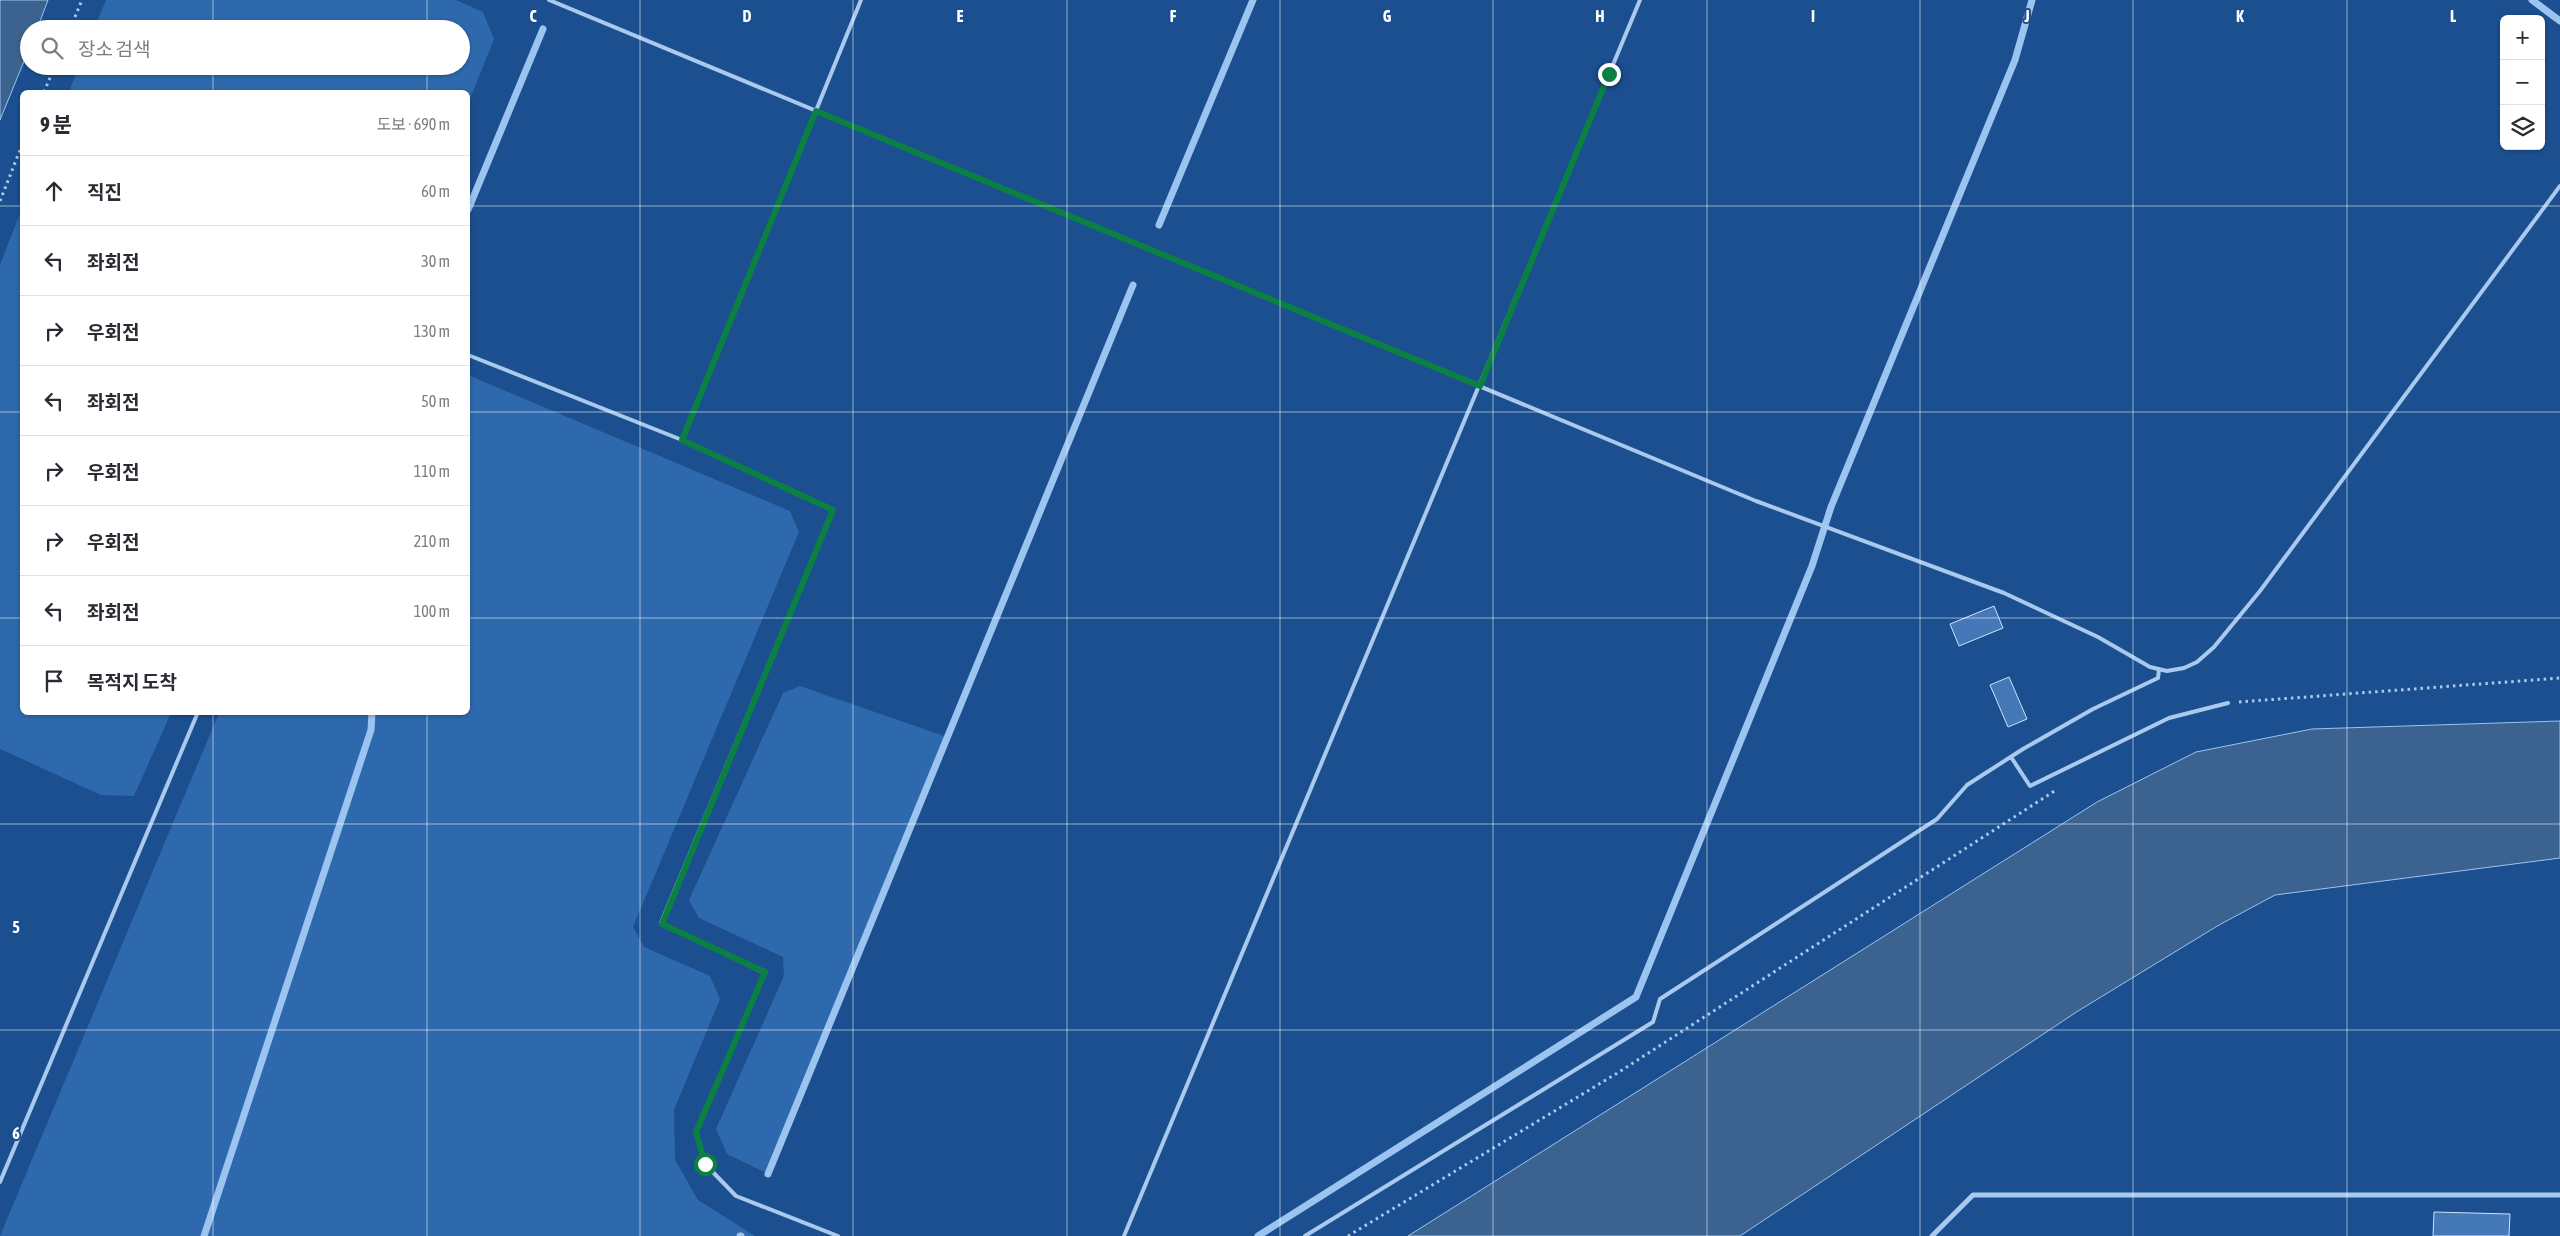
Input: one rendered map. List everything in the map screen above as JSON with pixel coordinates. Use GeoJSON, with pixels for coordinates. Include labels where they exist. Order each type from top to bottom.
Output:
{"type":"FeatureCollection","features":[{"type":"Feature","properties":{"kind":"street"},"geometry":{"type":"LineString","coordinates":[[1932,1236],[1973,1194],[2560,1195]]}},
{"type":"Feature","properties":{"kind":"lane"},"geometry":{"type":"LineString","coordinates":[[549,0],[1787,513],[2004,593],[2055,616],[2150,667],[2167,671],[2184,668],[2197,662],[2214,647],[2266,583],[2560,186]]}},
{"type":"Feature","properties":{"kind":"lane"},"geometry":{"type":"LineString","coordinates":[[682,440],[860,0]]}},
{"type":"Feature","properties":{"kind":"lane"},"geometry":{"type":"LineString","coordinates":[[1124,1236],[1640,0]]}},
{"type":"Feature","properties":{"kind":"lane"},"geometry":{"type":"LineString","coordinates":[[470,356],[682,440],[833,510],[662,924],[765,972],[696,1132],[705,1164],[736,1196],[838,1236]]}},
{"type":"Feature","properties":{"kind":"lane"},"geometry":{"type":"LineString","coordinates":[[1306,1236],[1653,1022],[1660,999],[1937,820],[1967,785],[2093,709],[2158,678],[2159,669]]}},
{"type":"Feature","properties":{"kind":"lane"},"geometry":{"type":"LineString","coordinates":[[2011,757],[2030,786],[2169,718],[2228,703]]}},
{"type":"Feature","properties":{"kind":"lane"},"geometry":{"type":"LineString","coordinates":[[0,1182],[197,715]]}},
{"type":"Feature","properties":{"kind":"path"},"geometry":{"type":"LineString","coordinates":[[74,20],[82,0]]}},
{"type":"Feature","properties":{"kind":"path"},"geometry":{"type":"LineString","coordinates":[[45,90],[51,75]]}},
{"type":"Feature","properties":{"kind":"path"},"geometry":{"type":"LineString","coordinates":[[0,201],[20,150]]}},
{"type":"Feature","properties":{"kind":"path"},"geometry":{"type":"LineString","coordinates":[[2228,703],[2560,678]]}},
{"type":"Feature","properties":{"kind":"path"},"geometry":{"type":"LineString","coordinates":[[1348,1236],[1618,1072],[2061,787]]}},
{"type":"Feature","properties":{"kind":"shaded area"},"geometry":{"type":"Polygon","coordinates":[[[0,0],[48,0],[40,20],[20,20],[20,71],[0,120],[0,0]]]}},
{"type":"Feature","properties":{"kind":"shaded area"},"geometry":{"type":"Polygon","coordinates":[[[106,0],[456,0],[483,12],[494,39],[470,99],[470,90],[70,90],[76,75],[470,75],[470,20],[98,20],[106,0]]]}},
{"type":"Feature","properties":{"kind":"shaded area"},"geometry":{"type":"Polygon","coordinates":[[[20,213],[20,715],[170,715],[134,796],[101,795],[0,749],[0,265],[20,213]]]}},
{"type":"Feature","properties":{"kind":"shaded area"},"geometry":{"type":"Polygon","coordinates":[[[470,376],[790,511],[799,532],[633,927],[644,947],[710,976],[720,999],[674,1110],[675,1160],[698,1200],[755,1236],[0,1236],[218,715],[470,715],[470,376]]]}},
{"type":"Feature","properties":{"kind":"shaded area"},"geometry":{"type":"Polygon","coordinates":[[[800,686],[947,737],[768,1174],[727,1154],[716,1129],[784,976],[783,957],[699,918],[689,900],[783,693],[800,686]]]}},
{"type":"Feature","properties":{"kind":"shaded area"},"geometry":{"type":"Polygon","coordinates":[[[2560,721],[2560,858],[2275,895],[2219,925],[2078,1011],[1740,1236],[1408,1236],[2097,802],[2196,752],[2312,729],[2560,721]]]}},
{"type":"Feature","properties":{"kind":"building"},"geometry":{"type":"Polygon","coordinates":[[[1994,606],[2003,628],[1959,646],[1950,624],[1994,606]]]}},
{"type":"Feature","properties":{"kind":"building"},"geometry":{"type":"Polygon","coordinates":[[[2009,677],[2027,719],[2008,727],[1990,685],[2009,677]]]}},
{"type":"Feature","properties":{"kind":"building"},"geometry":{"type":"Polygon","coordinates":[[[2434,1212],[2510,1214],[2509,1236],[2433,1236],[2434,1212]]]}},
{"type":"Feature","properties":{"kind":"waterway"},"geometry":{"type":"LineString","coordinates":[[1159,225],[1253,0]]}},
{"type":"Feature","properties":{"kind":"waterway"},"geometry":{"type":"LineString","coordinates":[[1258,1236],[1636,997],[1812,566],[1831,507],[2015,60],[2032,0]]}},
{"type":"Feature","properties":{"kind":"waterway"},"geometry":{"type":"LineString","coordinates":[[2532,0],[2560,21]]}},
{"type":"Feature","properties":{"kind":"waterway"},"geometry":{"type":"LineString","coordinates":[[470,205],[543,29]]}},
{"type":"Feature","properties":{"kind":"waterway"},"geometry":{"type":"LineString","coordinates":[[768,1174],[1133,285]]}},
{"type":"Feature","properties":{"kind":"waterway"},"geometry":{"type":"LineString","coordinates":[[204,1236],[371,730],[372,715]]}},
{"type":"Feature","properties":{"kind":"route"},"geometry":{"type":"LineString","coordinates":[[705,1164],[696,1132],[765,972],[662,924],[833,510],[682,440],[816,111],[1480,386],[1609,74]]}}]}
